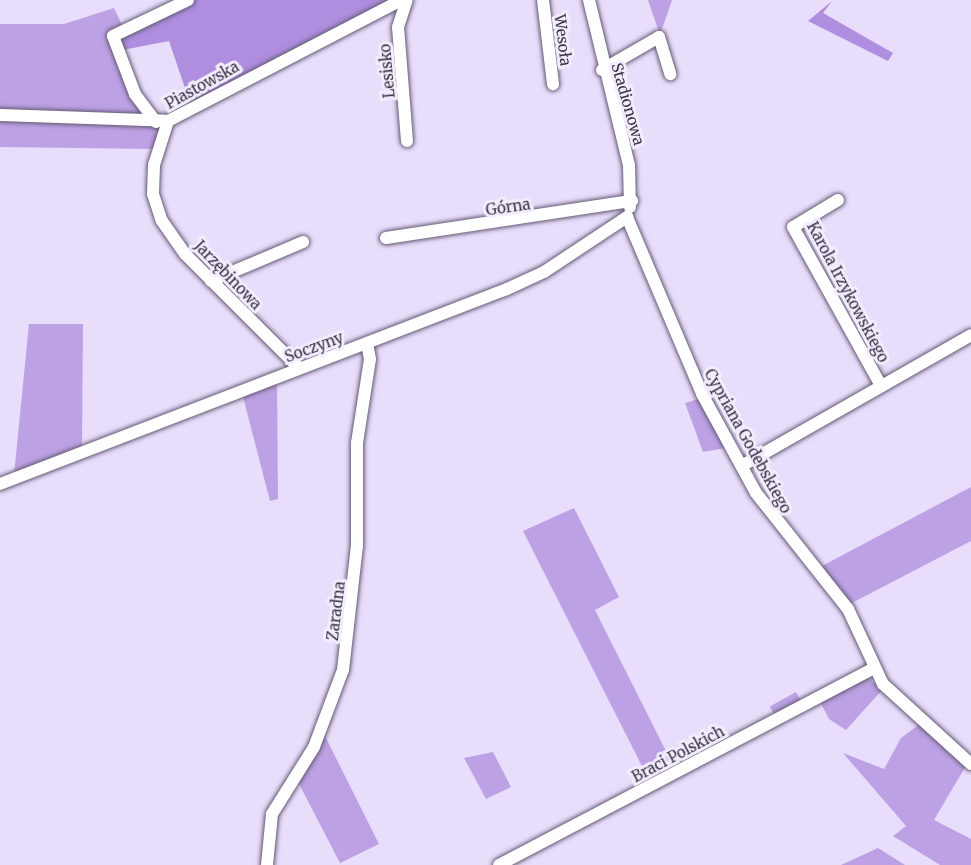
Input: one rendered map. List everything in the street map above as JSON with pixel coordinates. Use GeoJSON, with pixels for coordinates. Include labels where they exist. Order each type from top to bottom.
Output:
{"type":"FeatureCollection","features":[{"type":"Feature","properties":{"kind":"street"},"geometry":{"type":"LineString","coordinates":[[162,121],[119,62],[113,36],[188,0]]}},
{"type":"Feature","properties":{"kind":"street","name":"Piastowska"},"geometry":{"type":"LineString","coordinates":[[0,115],[162,121],[401,0]]}},
{"type":"Feature","properties":{"kind":"street","name":"Lesisko"},"geometry":{"type":"LineString","coordinates":[[406,141],[398,27],[407,0]]}},
{"type":"Feature","properties":{"kind":"street","name":"Wesoła"},"geometry":{"type":"LineString","coordinates":[[543,0],[553,84]]}},
{"type":"Feature","properties":{"kind":"street","name":"Stadionowa"},"geometry":{"type":"LineString","coordinates":[[589,0],[602,70],[629,165],[632,201],[627,216]]}},
{"type":"Feature","properties":{"kind":"street"},"geometry":{"type":"LineString","coordinates":[[602,70],[659,37],[670,74]]}},
{"type":"Feature","properties":{"kind":"street","name":"Jarzębinowa"},"geometry":{"type":"LineString","coordinates":[[162,121],[158,137],[153,194],[162,221],[211,281],[299,368]]}},
{"type":"Feature","properties":{"kind":"street","name":"Karola Irzykowskiego"},"geometry":{"type":"LineString","coordinates":[[838,200],[793,227],[881,386]]}},
{"type":"Feature","properties":{"kind":"street","name":"Górna"},"geometry":{"type":"LineString","coordinates":[[386,238],[632,201]]}},
{"type":"Feature","properties":{"kind":"street","name":"Soczyny"},"geometry":{"type":"LineString","coordinates":[[0,484],[367,343],[544,272],[627,216]]}},
{"type":"Feature","properties":{"kind":"street","name":"Cypriana Godebskiego"},"geometry":{"type":"LineString","coordinates":[[627,216],[702,394],[745,464],[776,525],[815,565],[857,623],[872,669],[971,764]]}},
{"type":"Feature","properties":{"kind":"street"},"geometry":{"type":"LineString","coordinates":[[211,281],[303,242]]}},
{"type":"Feature","properties":{"kind":"street","name":"Karola Irzykowskiego"},"geometry":{"type":"LineString","coordinates":[[745,464],[971,335]]}},
{"type":"Feature","properties":{"kind":"street","name":"Zaradna"},"geometry":{"type":"LineString","coordinates":[[267,865],[272,814],[314,747],[342,670],[357,546],[357,443],[370,359],[367,343]]}},
{"type":"Feature","properties":{"kind":"street","name":"Braci Polskich"},"geometry":{"type":"LineString","coordinates":[[499,865],[872,669]]}},
{"type":"Feature","properties":{"kind":"shaded area"},"geometry":{"type":"Polygon","coordinates":[[[192,0],[392,0],[190,103],[169,41],[117,51],[118,32],[192,0]]]}},
{"type":"Feature","properties":{"kind":"shaded area"},"geometry":{"type":"Polygon","coordinates":[[[648,0],[672,0],[660,35],[648,0]]]}},
{"type":"Feature","properties":{"kind":"shaded area"},"geometry":{"type":"Polygon","coordinates":[[[832,1],[823,13],[893,53],[888,61],[808,21],[832,1]]]}},
{"type":"Feature","properties":{"kind":"shaded area"},"geometry":{"type":"Polygon","coordinates":[[[114,8],[123,27],[115,29],[149,115],[0,112],[0,24],[64,24],[114,8]]]}},
{"type":"Feature","properties":{"kind":"shaded area"},"geometry":{"type":"Polygon","coordinates":[[[0,117],[165,123],[154,149],[0,147],[0,117]]]}},
{"type":"Feature","properties":{"kind":"shaded area"},"geometry":{"type":"Polygon","coordinates":[[[29,324],[83,324],[82,449],[14,475],[29,324]]]}},
{"type":"Feature","properties":{"kind":"shaded area"},"geometry":{"type":"Polygon","coordinates":[[[277,382],[278,499],[270,501],[242,393],[277,382]]]}},
{"type":"Feature","properties":{"kind":"shaded area"},"geometry":{"type":"Polygon","coordinates":[[[699,399],[731,447],[703,452],[685,403],[699,399]]]}},
{"type":"Feature","properties":{"kind":"shaded area"},"geometry":{"type":"Polygon","coordinates":[[[971,487],[971,541],[850,604],[822,566],[971,487]]]}},
{"type":"Feature","properties":{"kind":"shaded area"},"geometry":{"type":"Polygon","coordinates":[[[574,508],[619,597],[595,610],[674,767],[649,780],[523,531],[574,508]]]}},
{"type":"Feature","properties":{"kind":"shaded area"},"geometry":{"type":"Polygon","coordinates":[[[868,678],[882,690],[846,730],[829,719],[819,700],[868,678]]]}},
{"type":"Feature","properties":{"kind":"shaded area"},"geometry":{"type":"Polygon","coordinates":[[[796,692],[801,701],[775,715],[770,707],[796,692]]]}},
{"type":"Feature","properties":{"kind":"shaded area"},"geometry":{"type":"Polygon","coordinates":[[[921,723],[967,764],[934,820],[971,839],[971,865],[940,865],[893,836],[906,826],[843,753],[884,769],[901,738],[921,723]]]}},
{"type":"Feature","properties":{"kind":"shaded area"},"geometry":{"type":"Polygon","coordinates":[[[324,734],[379,844],[340,863],[297,780],[324,734]]]}},
{"type":"Feature","properties":{"kind":"shaded area"},"geometry":{"type":"Polygon","coordinates":[[[493,752],[511,787],[486,799],[464,758],[493,752]]]}},
{"type":"Feature","properties":{"kind":"shaded area"},"geometry":{"type":"Polygon","coordinates":[[[878,848],[905,865],[841,865],[878,848]]]}}]}
